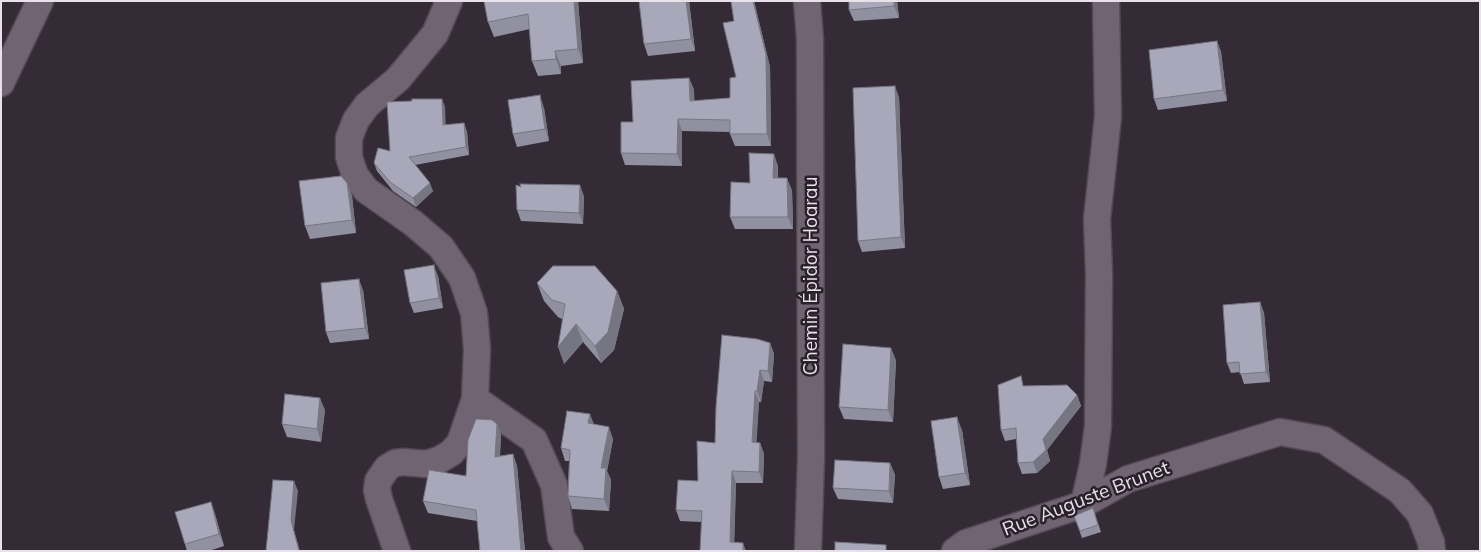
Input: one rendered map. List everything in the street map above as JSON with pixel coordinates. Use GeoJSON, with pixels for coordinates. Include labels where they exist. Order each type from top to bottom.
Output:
{"type":"FeatureCollection","features":[{"type":"Feature","properties":{"kind":"street"},"geometry":{"type":"LineString","coordinates":[[1,83],[40,1]]}},
{"type":"Feature","properties":{"kind":"street"},"geometry":{"type":"LineString","coordinates":[[397,551],[377,490],[378,482],[387,468],[395,464],[403,462],[426,464],[439,460],[451,453],[460,443],[475,399],[477,350],[474,312],[462,278],[441,247],[413,223],[366,190],[354,175],[349,157],[349,138],[356,120],[367,105],[398,79],[435,34],[449,1]]}},
{"type":"Feature","properties":{"kind":"street","name":"Chemin Épidor Hoarau"},"geometry":{"type":"LineString","coordinates":[[807,1],[810,39],[811,448],[808,551]]}},
{"type":"Feature","properties":{"kind":"street"},"geometry":{"type":"LineString","coordinates":[[1084,504],[1093,464],[1098,426],[1098,219],[1108,117],[1106,1]]}},
{"type":"Feature","properties":{"kind":"street"},"geometry":{"type":"LineString","coordinates":[[475,399],[534,440],[554,485],[560,537],[570,551]]}},
{"type":"Feature","properties":{"kind":"street","name":"Rue Auguste Brunet"},"geometry":{"type":"LineString","coordinates":[[955,551],[966,543],[1084,504],[1128,479],[1280,432],[1324,440],[1400,491],[1420,514],[1431,542],[1432,551]]}},
{"type":"Feature","properties":{"kind":"building"},"geometry":{"type":"Polygon","coordinates":[[[484,1],[574,1],[578,49],[555,51],[556,59],[532,61],[528,14],[488,22],[484,1]]]}},
{"type":"Feature","properties":{"kind":"building"},"geometry":{"type":"Polygon","coordinates":[[[639,1],[686,1],[691,39],[644,44],[639,1]]]}},
{"type":"Feature","properties":{"kind":"building"},"geometry":{"type":"Polygon","coordinates":[[[731,1],[753,1],[766,55],[767,134],[730,134],[730,120],[678,119],[677,154],[621,153],[621,122],[633,122],[631,81],[689,78],[690,101],[730,98],[730,78],[736,77],[723,23],[734,21],[731,1]]]}},
{"type":"Feature","properties":{"kind":"building"},"geometry":{"type":"Polygon","coordinates":[[[849,1],[894,1],[894,6],[849,10],[849,1]]]}},
{"type":"Feature","properties":{"kind":"building"},"geometry":{"type":"Polygon","coordinates":[[[1217,41],[1223,90],[1154,99],[1149,50],[1217,41]]]}},
{"type":"Feature","properties":{"kind":"building"},"geometry":{"type":"Polygon","coordinates":[[[895,86],[901,237],[858,241],[853,88],[895,86]]]}},
{"type":"Feature","properties":{"kind":"building"},"geometry":{"type":"Polygon","coordinates":[[[540,95],[545,129],[513,134],[508,100],[540,95]]]}},
{"type":"Feature","properties":{"kind":"building"},"geometry":{"type":"Polygon","coordinates":[[[412,99],[442,99],[443,125],[464,123],[466,147],[409,157],[430,183],[413,198],[390,182],[374,163],[378,148],[390,151],[387,102],[412,101],[412,99]]]}},
{"type":"Feature","properties":{"kind":"building"},"geometry":{"type":"Polygon","coordinates":[[[749,153],[774,154],[773,178],[787,178],[788,217],[730,217],[731,182],[750,183],[749,153]]]}},
{"type":"Feature","properties":{"kind":"building"},"geometry":{"type":"Polygon","coordinates":[[[341,176],[347,183],[352,220],[305,226],[299,181],[341,176]]]}},
{"type":"Feature","properties":{"kind":"building"},"geometry":{"type":"Polygon","coordinates":[[[520,184],[580,185],[579,213],[517,210],[516,185],[521,187],[520,184]]]}},
{"type":"Feature","properties":{"kind":"building"},"geometry":{"type":"Polygon","coordinates":[[[434,265],[439,298],[410,303],[404,270],[434,265]]]}},
{"type":"Feature","properties":{"kind":"building"},"geometry":{"type":"Polygon","coordinates":[[[553,266],[595,266],[617,291],[608,332],[595,346],[576,324],[558,347],[565,304],[552,300],[537,283],[553,266]]]}},
{"type":"Feature","properties":{"kind":"building"},"geometry":{"type":"Polygon","coordinates":[[[359,279],[365,328],[326,332],[321,283],[359,279]]]}},
{"type":"Feature","properties":{"kind":"building"},"geometry":{"type":"Polygon","coordinates":[[[1260,302],[1266,372],[1240,374],[1239,362],[1227,363],[1223,305],[1260,302]]]}},
{"type":"Feature","properties":{"kind":"building"},"geometry":{"type":"Polygon","coordinates":[[[722,335],[757,339],[770,343],[768,371],[760,370],[757,391],[755,391],[752,442],[760,443],[759,472],[732,471],[730,542],[743,543],[743,551],[700,551],[702,511],[676,510],[678,480],[698,481],[697,441],[715,443],[722,335]]]}},
{"type":"Feature","properties":{"kind":"building"},"geometry":{"type":"Polygon","coordinates":[[[843,344],[891,348],[888,410],[839,407],[843,344]]]}},
{"type":"Feature","properties":{"kind":"building"},"geometry":{"type":"Polygon","coordinates":[[[1021,376],[1023,386],[1067,385],[1077,395],[1043,439],[1046,450],[1033,462],[1018,463],[1016,428],[1001,430],[998,385],[1021,376]]]}},
{"type":"Feature","properties":{"kind":"building"},"geometry":{"type":"Polygon","coordinates":[[[285,394],[320,398],[317,429],[282,424],[285,394]]]}},
{"type":"Feature","properties":{"kind":"building"},"geometry":{"type":"Polygon","coordinates":[[[567,411],[590,414],[588,423],[609,427],[601,468],[606,468],[604,499],[568,496],[570,450],[561,448],[567,411]]]}},
{"type":"Feature","properties":{"kind":"building"},"geometry":{"type":"Polygon","coordinates":[[[957,417],[965,473],[939,477],[931,421],[957,417]]]}},
{"type":"Feature","properties":{"kind":"building"},"geometry":{"type":"Polygon","coordinates":[[[476,419],[492,420],[497,424],[495,457],[513,454],[521,551],[480,551],[476,510],[423,501],[429,470],[466,476],[468,440],[476,419]]]}},
{"type":"Feature","properties":{"kind":"building"},"geometry":{"type":"Polygon","coordinates":[[[835,460],[890,463],[889,491],[833,488],[835,460]]]}},
{"type":"Feature","properties":{"kind":"building"},"geometry":{"type":"Polygon","coordinates":[[[273,480],[294,481],[291,520],[299,551],[266,551],[273,480]]]}},
{"type":"Feature","properties":{"kind":"building"},"geometry":{"type":"Polygon","coordinates":[[[211,502],[219,534],[185,544],[175,512],[211,502]]]}},
{"type":"Feature","properties":{"kind":"building"},"geometry":{"type":"Polygon","coordinates":[[[1093,508],[1098,525],[1080,531],[1074,516],[1093,508]]]}},
{"type":"Feature","properties":{"kind":"building"},"geometry":{"type":"Polygon","coordinates":[[[835,542],[886,545],[886,551],[835,551],[835,542]]]}}]}
